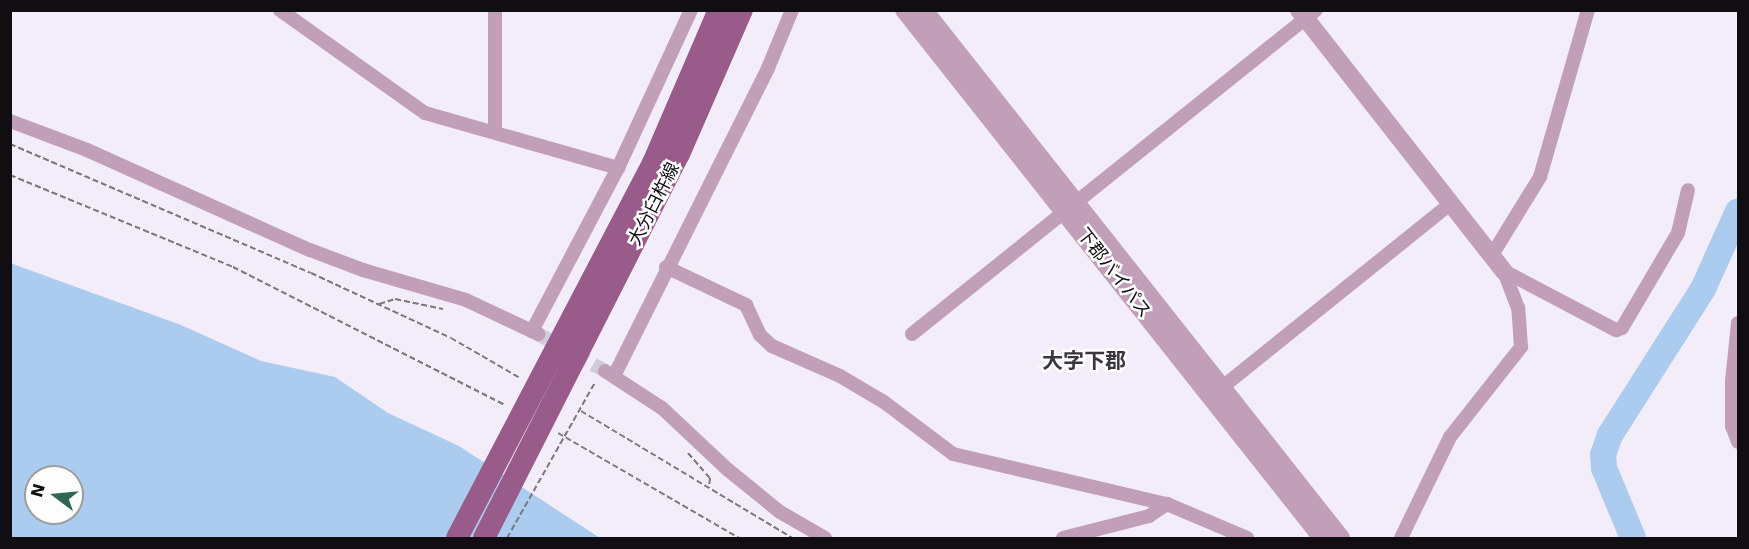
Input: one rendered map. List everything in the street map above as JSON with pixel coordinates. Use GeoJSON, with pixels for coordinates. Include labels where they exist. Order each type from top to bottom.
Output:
{"type":"FeatureCollection","features":[{"type":"Feature","properties":{"kind":"main road","name":"大分臼杵線"},"geometry":{"type":"LineString","coordinates":[[484,538],[708,93],[742,10]]}},
{"type":"Feature","properties":{"kind":"main road","name":"大分臼杵線"},"geometry":{"type":"LineString","coordinates":[[457,538],[528,381],[653,163],[718,11]]}},
{"type":"Feature","properties":{"kind":"street"},"geometry":{"type":"LineString","coordinates":[[280,10],[425,113],[457,125],[495,130],[618,168]]}},
{"type":"Feature","properties":{"kind":"street"},"geometry":{"type":"LineString","coordinates":[[495,10],[495,130]]}},
{"type":"Feature","properties":{"kind":"street"},"geometry":{"type":"LineString","coordinates":[[10,121],[87,150],[310,250],[363,270],[466,300],[535,333],[618,168],[691,10]]}},
{"type":"Feature","properties":{"kind":"street"},"geometry":{"type":"LineString","coordinates":[[792,10],[768,68],[609,373],[662,408],[727,469],[780,512],[825,538]]}},
{"type":"Feature","properties":{"kind":"street","name":"下郡バイパス"},"geometry":{"type":"LineString","coordinates":[[904,10],[1070,206]]}},
{"type":"Feature","properties":{"kind":"street","name":"下郡バイパス"},"geometry":{"type":"LineString","coordinates":[[924,10],[1070,206],[1217,392],[1341,538]]}},
{"type":"Feature","properties":{"kind":"street"},"geometry":{"type":"LineString","coordinates":[[1492,255],[1539,177],[1588,10]]}},
{"type":"Feature","properties":{"kind":"street"},"geometry":{"type":"LineString","coordinates":[[912,334],[1307,13],[1504,271],[1518,308],[1521,347],[1450,437],[1401,538]]}},
{"type":"Feature","properties":{"kind":"street"},"geometry":{"type":"LineString","coordinates":[[1504,271],[1616,330],[1622,328],[1678,233],[1688,190]]}},
{"type":"Feature","properties":{"kind":"street"},"geometry":{"type":"LineString","coordinates":[[1217,392],[1451,203]]}},
{"type":"Feature","properties":{"kind":"street"},"geometry":{"type":"LineString","coordinates":[[666,267],[747,305],[760,335],[771,346],[849,381],[953,454],[1167,504],[1247,538]]}},
{"type":"Feature","properties":{"kind":"street"},"geometry":{"type":"LineString","coordinates":[[1738,323],[1732,381],[1732,426],[1738,442]]}},
{"type":"Feature","properties":{"kind":"street","name":"下郡バイパス"},"geometry":{"type":"LineString","coordinates":[[1217,392],[1322,538]]}},
{"type":"Feature","properties":{"kind":"street"},"geometry":{"type":"LineString","coordinates":[[1063,538],[1149,516],[1167,504]]}},
{"type":"Feature","properties":{"kind":"path"},"geometry":{"type":"LineString","coordinates":[[10,144],[248,244],[452,338],[528,381]]}},
{"type":"Feature","properties":{"kind":"path"},"geometry":{"type":"LineString","coordinates":[[10,175],[233,267],[508,407]]}},
{"type":"Feature","properties":{"kind":"path"},"geometry":{"type":"LineString","coordinates":[[379,304],[395,299],[450,310]]}},
{"type":"Feature","properties":{"kind":"path"},"geometry":{"type":"LineString","coordinates":[[581,411],[792,538]]}},
{"type":"Feature","properties":{"kind":"path"},"geometry":{"type":"LineString","coordinates":[[507,538],[574,423]]}},
{"type":"Feature","properties":{"kind":"path"},"geometry":{"type":"LineString","coordinates":[[550,430],[739,538]]}},
{"type":"Feature","properties":{"kind":"water"},"geometry":{"type":"Polygon","coordinates":[[[10,263],[181,325],[261,361],[335,377],[388,413],[459,446],[600,538],[11,538],[10,263]]]}},
{"type":"Feature","properties":{"kind":"waterway"},"geometry":{"type":"LineString","coordinates":[[1633,538],[1604,468],[1603,455],[1610,435],[1703,289],[1738,211]]}},
{"type":"Feature","properties":{"kind":"tunnel"},"geometry":{"type":"LineString","coordinates":[[538,334],[605,371]]}},
{"type":"Feature","properties":{"kind":"district","name":"大字下郡"},"geometry":{"type":"Point","coordinates":[1084,361]}}]}
